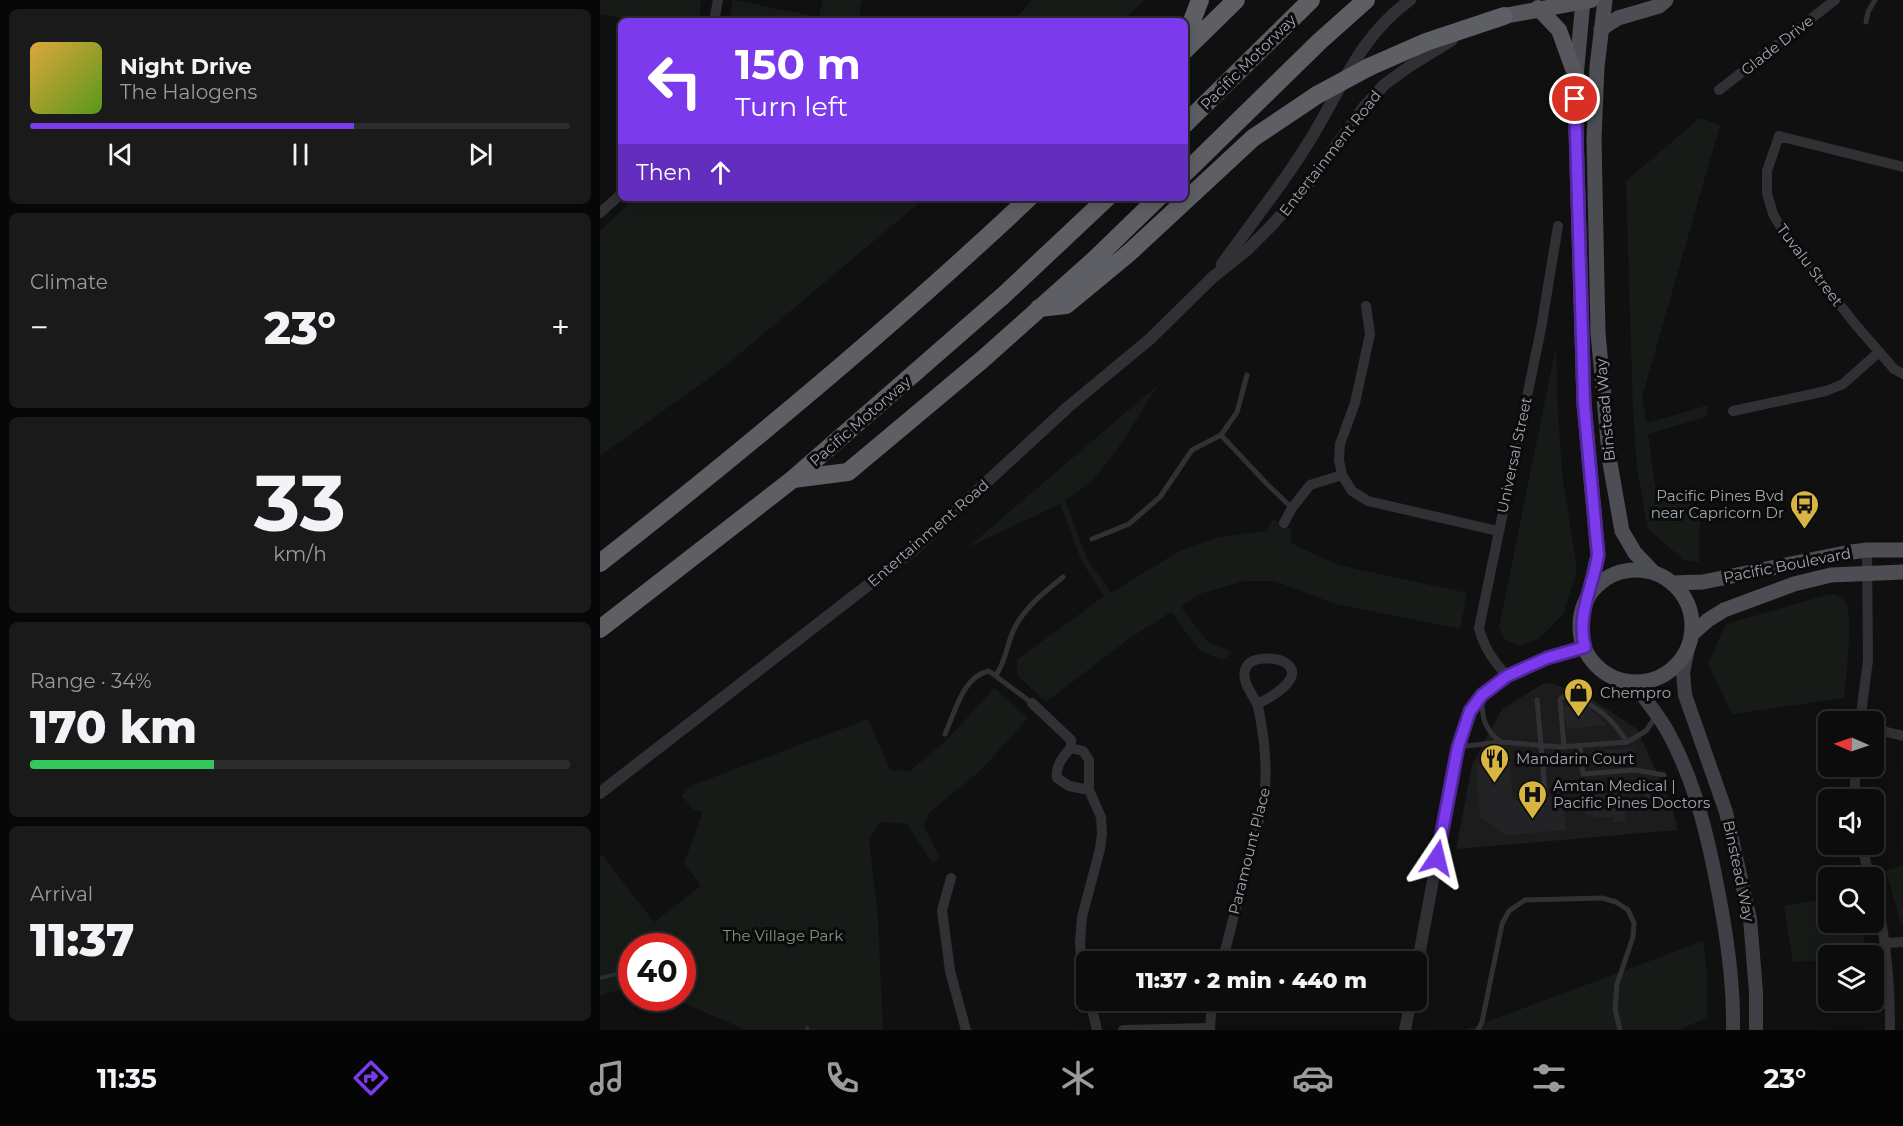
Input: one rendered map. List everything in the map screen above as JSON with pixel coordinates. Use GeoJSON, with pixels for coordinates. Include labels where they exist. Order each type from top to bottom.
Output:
{"type":"FeatureCollection","features":[{"type":"Feature","properties":{"kind":"highway"},"geometry":{"type":"LineString","coordinates":[[1188,31],[1200,0]]}},
{"type":"Feature","properties":{"kind":"highway"},"geometry":{"type":"LineString","coordinates":[[1188,47],[1236,0]]}},
{"type":"Feature","properties":{"kind":"highway","name":"Pacific Motorway"},"geometry":{"type":"LineString","coordinates":[[1188,121],[1311,0]]}},
{"type":"Feature","properties":{"kind":"highway"},"geometry":{"type":"LineString","coordinates":[[1188,170],[1320,41],[1366,0]]}},
{"type":"Feature","properties":{"kind":"highway","name":"Entertainment Road"},"geometry":{"type":"LineString","coordinates":[[1504,16],[1586,0]]}},
{"type":"Feature","properties":{"kind":"highway"},"geometry":{"type":"LineString","coordinates":[[1538,8],[1559,30],[1576,77]]}},
{"type":"Feature","properties":{"kind":"highway"},"geometry":{"type":"LineString","coordinates":[[1188,198],[1253,138],[1317,95],[1370,67],[1433,39],[1504,16]]}},
{"type":"Feature","properties":{"kind":"highway"},"geometry":{"type":"LineString","coordinates":[[600,563],[793,409],[891,325],[1026,201]]}},
{"type":"Feature","properties":{"kind":"highway","name":"Pacific Motorway"},"geometry":{"type":"LineString","coordinates":[[600,629],[792,479],[1005,294],[1104,201]]}},
{"type":"Feature","properties":{"kind":"highway"},"geometry":{"type":"LineString","coordinates":[[792,479],[848,471],[1039,308],[1155,201]]}},
{"type":"Feature","properties":{"kind":"highway"},"geometry":{"type":"LineString","coordinates":[[1039,308],[1066,305],[1129,253],[1185,201]]}},
{"type":"Feature","properties":{"kind":"main road","name":"Binstead Way"},"geometry":{"type":"LineString","coordinates":[[1586,0],[1576,77],[1584,404],[1598,555],[1588,598]]}},
{"type":"Feature","properties":{"kind":"main road","name":"Binstead Way"},"geometry":{"type":"LineString","coordinates":[[1605,0],[1593,149],[1598,333],[1610,463],[1622,531],[1635,554],[1653,572]]}},
{"type":"Feature","properties":{"kind":"main road"},"geometry":{"type":"LineString","coordinates":[[1601,28],[1618,18],[1659,6],[1666,0]]}},
{"type":"Feature","properties":{"kind":"main road","name":"Pacific Boulevard"},"geometry":{"type":"LineString","coordinates":[[1672,583],[1703,582],[1804,560],[1867,550],[1903,550]]}},
{"type":"Feature","properties":{"kind":"main road"},"geometry":{"type":"LineString","coordinates":[[1635,570],[1653,572],[1672,583],[1682,593],[1689,606],[1692,620],[1690,642],[1678,663],[1665,674],[1649,680],[1632,682],[1617,678],[1604,671],[1593,661],[1585,647],[1581,623],[1588,598],[1600,584],[1616,574],[1635,570]]}},
{"type":"Feature","properties":{"kind":"main road","name":"Pacific Boulevard"},"geometry":{"type":"LineString","coordinates":[[1690,642],[1708,620],[1724,610],[1794,584],[1831,575],[1903,572]]}},
{"type":"Feature","properties":{"kind":"main road","name":"Binstead Way"},"geometry":{"type":"LineString","coordinates":[[1690,642],[1683,673],[1685,695],[1726,812],[1750,919],[1756,992],[1756,1030]]}},
{"type":"Feature","properties":{"kind":"main road","name":"Binstead Way"},"geometry":{"type":"LineString","coordinates":[[1632,682],[1657,715],[1681,759],[1709,841],[1725,926],[1734,1001],[1733,1030]]}},
{"type":"Feature","properties":{"kind":"street"},"geometry":{"type":"LineString","coordinates":[[715,18],[718,0]]}},
{"type":"Feature","properties":{"kind":"street","name":"Entertainment Road"},"geometry":{"type":"LineString","coordinates":[[1213,277],[1305,148],[1365,44],[1383,21],[1410,0]]}},
{"type":"Feature","properties":{"kind":"street","name":"Glade Drive"},"geometry":{"type":"LineString","coordinates":[[1719,90],[1834,0]]}},
{"type":"Feature","properties":{"kind":"street","name":"Entertainment Road"},"geometry":{"type":"LineString","coordinates":[[600,793],[912,551],[1068,407],[1150,339],[1288,208],[1334,152],[1364,107],[1385,84],[1442,45],[1504,16]]}},
{"type":"Feature","properties":{"kind":"street","name":"Tuvalu Street"},"geometry":{"type":"LineString","coordinates":[[1903,167],[1779,136],[1767,171],[1767,193],[1773,214],[1786,236],[1879,352],[1894,369],[1903,374]]}},
{"type":"Feature","properties":{"kind":"street"},"geometry":{"type":"LineString","coordinates":[[600,213],[618,197]]}},
{"type":"Feature","properties":{"kind":"street","name":"Universal Street"},"geometry":{"type":"LineString","coordinates":[[1507,676],[1482,643],[1479,628],[1541,329],[1558,226]]}},
{"type":"Feature","properties":{"kind":"street"},"geometry":{"type":"LineString","coordinates":[[1366,306],[1370,334],[1355,403],[1340,444],[1339,460],[1342,475],[1352,491],[1368,501],[1498,531]]}},
{"type":"Feature","properties":{"kind":"street"},"geometry":{"type":"LineString","coordinates":[[1733,411],[1826,391],[1843,384],[1879,352]]}},
{"type":"Feature","properties":{"kind":"street"},"geometry":{"type":"LineString","coordinates":[[1284,524],[1292,508],[1310,485],[1342,475]]}},
{"type":"Feature","properties":{"kind":"street"},"geometry":{"type":"LineString","coordinates":[[1861,711],[1868,660],[1867,550]]}},
{"type":"Feature","properties":{"kind":"street"},"geometry":{"type":"LineString","coordinates":[[1420,951],[1458,747],[1470,711],[1482,695],[1507,676],[1547,658],[1585,647]]}},
{"type":"Feature","properties":{"kind":"street","name":"Paramount Place"},"geometry":{"type":"LineString","coordinates":[[1225,951],[1264,801],[1267,780],[1266,753],[1257,704],[1244,675],[1245,667],[1249,662],[1260,659],[1282,661],[1287,664],[1292,675],[1289,683],[1282,690],[1257,704]]}},
{"type":"Feature","properties":{"kind":"street"},"geometry":{"type":"LineString","coordinates":[[1032,703],[1071,740],[1071,748],[1057,770],[1057,778],[1070,786],[1089,790]]}},
{"type":"Feature","properties":{"kind":"street"},"geometry":{"type":"LineString","coordinates":[[1884,731],[1903,736]]}},
{"type":"Feature","properties":{"kind":"street"},"geometry":{"type":"LineString","coordinates":[[1071,748],[1080,749],[1087,754],[1089,790],[1101,817],[1102,834],[1082,917],[1080,951]]}},
{"type":"Feature","properties":{"kind":"street"},"geometry":{"type":"LineString","coordinates":[[951,878],[942,910],[950,971],[966,1030]]}},
{"type":"Feature","properties":{"kind":"street"},"geometry":{"type":"LineString","coordinates":[[1883,933],[1890,997],[1890,1030]]}},
{"type":"Feature","properties":{"kind":"street"},"geometry":{"type":"LineString","coordinates":[[1885,943],[1903,942]]}},
{"type":"Feature","properties":{"kind":"street"},"geometry":{"type":"LineString","coordinates":[[1093,1011],[1097,1030]]}},
{"type":"Feature","properties":{"kind":"street"},"geometry":{"type":"LineString","coordinates":[[1123,1030],[1210,1029],[1211,1011]]}},
{"type":"Feature","properties":{"kind":"street"},"geometry":{"type":"LineString","coordinates":[[1405,1030],[1409,1011]]}},
{"type":"Feature","properties":{"kind":"lane"},"geometry":{"type":"LineString","coordinates":[[1866,22],[1868,12],[1875,0]]}},
{"type":"Feature","properties":{"kind":"lane"},"geometry":{"type":"LineString","coordinates":[[1092,539],[1129,524],[1160,497],[1192,450],[1221,435],[1237,412],[1247,375]]}},
{"type":"Feature","properties":{"kind":"lane"},"geometry":{"type":"LineString","coordinates":[[1221,435],[1292,508]]}},
{"type":"Feature","properties":{"kind":"lane"},"geometry":{"type":"LineString","coordinates":[[996,675],[1021,617],[1038,598],[1063,577]]}},
{"type":"Feature","properties":{"kind":"lane"},"geometry":{"type":"LineString","coordinates":[[945,734],[968,682],[980,672],[989,671],[996,675],[1032,703]]}},
{"type":"Feature","properties":{"kind":"lane"},"geometry":{"type":"LineString","coordinates":[[1564,747],[1560,699],[1567,694],[1588,703],[1615,723],[1627,742]]}},
{"type":"Feature","properties":{"kind":"lane"},"geometry":{"type":"LineString","coordinates":[[1482,695],[1486,728],[1501,742]]}},
{"type":"Feature","properties":{"kind":"lane"},"geometry":{"type":"LineString","coordinates":[[1537,700],[1545,792]]}},
{"type":"Feature","properties":{"kind":"lane"},"geometry":{"type":"LineString","coordinates":[[1458,747],[1501,742],[1564,747],[1627,742],[1646,731],[1657,715]]}},
{"type":"Feature","properties":{"kind":"lane"},"geometry":{"type":"LineString","coordinates":[[1580,746],[1583,774],[1635,770],[1664,775]]}},
{"type":"Feature","properties":{"kind":"lane"},"geometry":{"type":"LineString","coordinates":[[1478,1030],[1482,1022],[1502,924],[1509,911],[1525,900],[1602,898],[1616,902],[1628,910],[1634,923],[1634,937],[1617,984],[1616,1009],[1620,1030]]}},
{"type":"Feature","properties":{"kind":"shaded area"},"geometry":{"type":"Polygon","coordinates":[[[1544,683],[1584,694],[1637,729],[1671,804],[1678,830],[1456,849],[1472,765],[1502,709],[1544,683]]]}},
{"type":"Feature","properties":{"kind":"green space"},"geometry":{"type":"Polygon","coordinates":[[[600,0],[701,0],[699,18],[621,18],[600,14],[600,0]]]}},
{"type":"Feature","properties":{"kind":"green space"},"geometry":{"type":"Polygon","coordinates":[[[733,0],[819,17],[823,0],[862,0],[859,18],[730,18],[733,0]]]}},
{"type":"Feature","properties":{"kind":"green space"},"geometry":{"type":"Polygon","coordinates":[[[1032,0],[1144,0],[1127,18],[1016,18],[1032,0]]]}},
{"type":"Feature","properties":{"kind":"green space"},"geometry":{"type":"Polygon","coordinates":[[[1700,118],[1720,125],[1642,397],[1647,423],[1709,405],[1706,417],[1648,434],[1655,486],[1700,505],[1699,562],[1684,560],[1648,529],[1637,469],[1633,409],[1626,181],[1700,118]]]}},
{"type":"Feature","properties":{"kind":"green space"},"geometry":{"type":"Polygon","coordinates":[[[631,201],[921,201],[719,371],[600,456],[600,231],[631,201]]]}},
{"type":"Feature","properties":{"kind":"green space"},"geometry":{"type":"Polygon","coordinates":[[[1556,347],[1563,481],[1577,569],[1564,613],[1540,638],[1521,646],[1504,639],[1499,627],[1556,347]]]}},
{"type":"Feature","properties":{"kind":"green space"},"geometry":{"type":"Polygon","coordinates":[[[1159,384],[1106,464],[1093,479],[1065,500],[1087,559],[1111,593],[1181,550],[1219,537],[1266,531],[1273,519],[1292,530],[1291,543],[1338,565],[1467,593],[1460,629],[1335,604],[1275,581],[1244,581],[1199,594],[1181,607],[1208,642],[1233,652],[1223,660],[1200,651],[1171,612],[1130,638],[1046,702],[1017,675],[1017,660],[1104,596],[1082,562],[1060,504],[967,548],[1159,384]]]}},
{"type":"Feature","properties":{"kind":"green space"},"geometry":{"type":"Polygon","coordinates":[[[1830,594],[1843,598],[1848,609],[1844,698],[1732,714],[1708,664],[1726,624],[1830,594]]]}},
{"type":"Feature","properties":{"kind":"green space","name":"The Village Park"},"geometry":{"type":"Polygon","coordinates":[[[994,688],[1028,718],[982,769],[929,813],[924,826],[940,858],[932,863],[907,824],[881,822],[869,839],[878,919],[883,1030],[746,1030],[696,1008],[696,933],[618,933],[618,990],[600,996],[600,857],[602,855],[654,922],[701,886],[684,863],[703,812],[693,809],[681,795],[693,785],[868,719],[890,770],[910,771],[949,738],[994,688]]]}},
{"type":"Feature","properties":{"kind":"green space"},"geometry":{"type":"Polygon","coordinates":[[[1903,866],[1903,924],[1899,918],[1886,870],[1903,866]]]}},
{"type":"Feature","properties":{"kind":"green space"},"geometry":{"type":"Polygon","coordinates":[[[1818,900],[1818,933],[1863,933],[1865,945],[1818,945],[1818,961],[1793,962],[1784,906],[1818,900]]]}},
{"type":"Feature","properties":{"kind":"green space"},"geometry":{"type":"Polygon","coordinates":[[[1703,941],[1707,972],[1707,1018],[1677,1030],[1465,1030],[1703,941]]]}},
{"type":"Feature","properties":{"kind":"building"},"geometry":{"type":"Polygon","coordinates":[[[1586,705],[1607,725],[1567,729],[1563,706],[1586,705]]]}},
{"type":"Feature","properties":{"kind":"building"},"geometry":{"type":"Polygon","coordinates":[[[1634,748],[1635,764],[1592,767],[1591,751],[1634,748]]]}},
{"type":"Feature","properties":{"kind":"building"},"geometry":{"type":"Polygon","coordinates":[[[1510,762],[1513,800],[1563,796],[1566,830],[1505,835],[1480,817],[1476,765],[1510,762]]]}},
{"type":"Feature","properties":{"kind":"building"},"geometry":{"type":"Polygon","coordinates":[[[1644,781],[1653,781],[1655,804],[1645,804],[1644,781]]]}},
{"type":"Feature","properties":{"kind":"building"},"geometry":{"type":"Polygon","coordinates":[[[1623,792],[1626,822],[1614,822],[1614,817],[1586,816],[1585,795],[1623,792]]]}},
{"type":"Feature","properties":{"kind":"waterway"},"geometry":{"type":"LineString","coordinates":[[600,978],[618,974]]}},
{"type":"Feature","properties":{"kind":"place","name":"Pacific Pines Bvd near Capricorn Dr"},"geometry":{"type":"Point","coordinates":[1805,530]}},
{"type":"Feature","properties":{"kind":"place","name":"Chempro"},"geometry":{"type":"Point","coordinates":[1579,718]}},
{"type":"Feature","properties":{"kind":"place","name":"Mandarin Court"},"geometry":{"type":"Point","coordinates":[1495,784]}},
{"type":"Feature","properties":{"kind":"place","name":"Amtan Medical | Pacific Pines Doctors"},"geometry":{"type":"Point","coordinates":[1532,820]}},
{"type":"Feature","properties":{"kind":"route"},"geometry":{"type":"LineString","coordinates":[[1437,858],[1458,747],[1470,711],[1482,695],[1507,676],[1547,658],[1585,647],[1581,635],[1581,623],[1598,555],[1584,404],[1575,99]]}}]}
